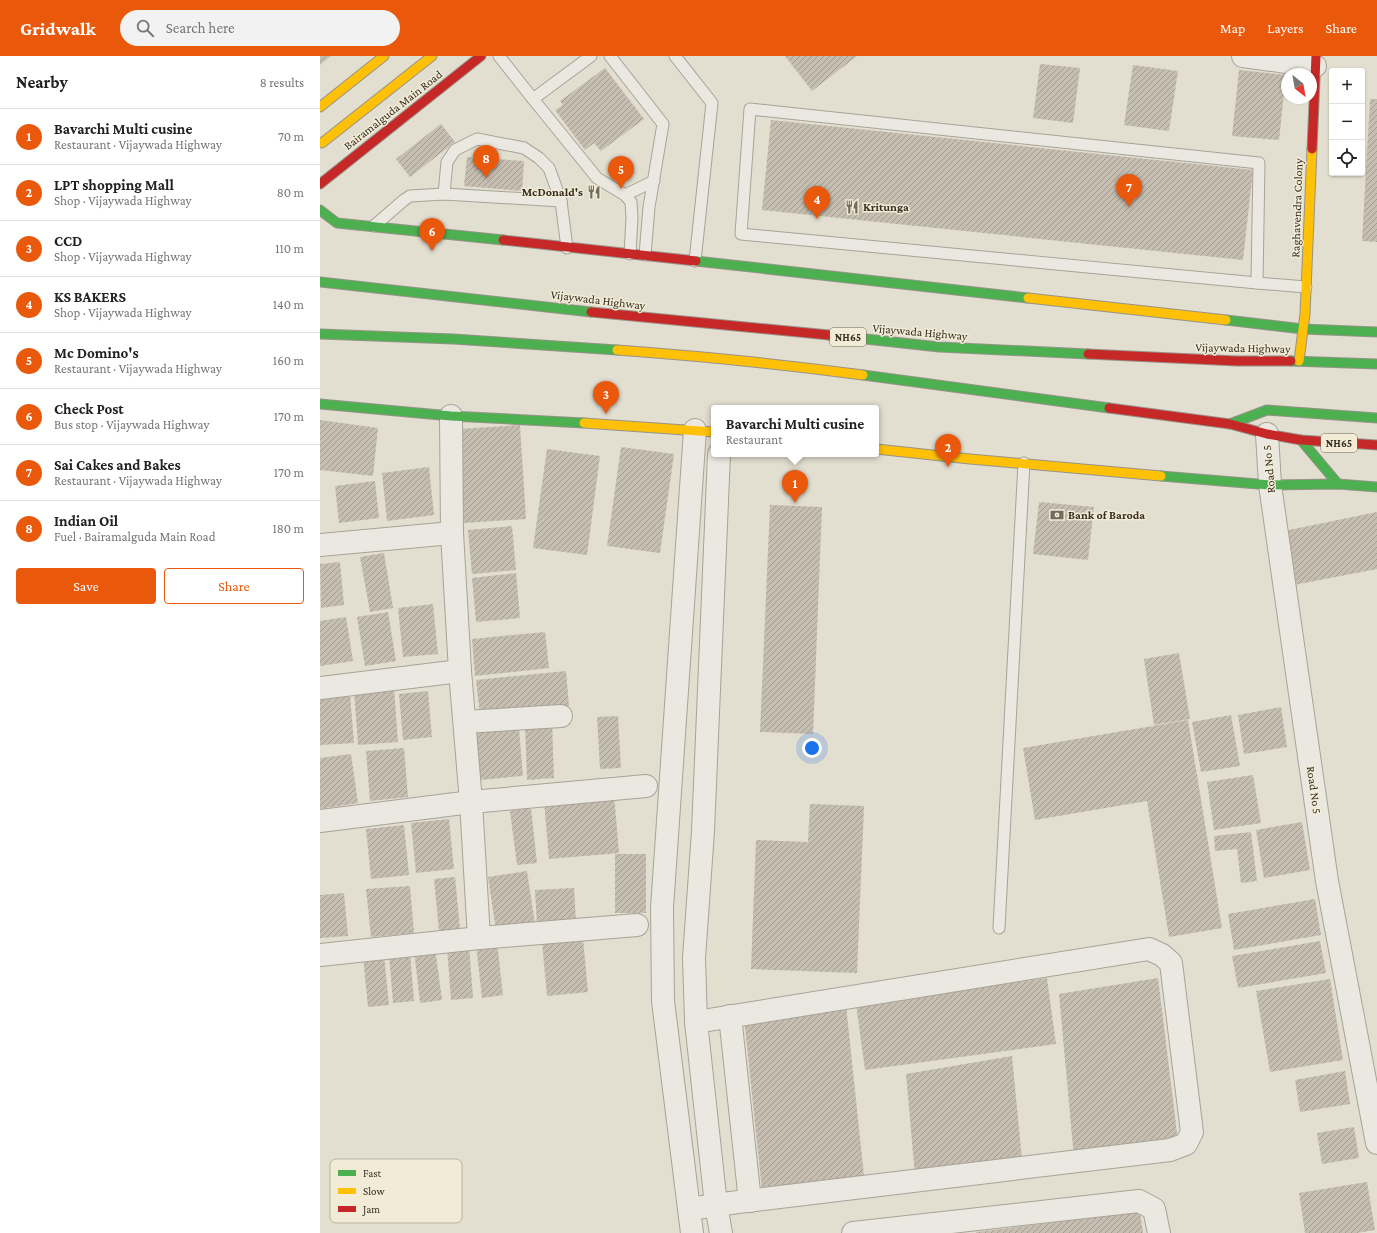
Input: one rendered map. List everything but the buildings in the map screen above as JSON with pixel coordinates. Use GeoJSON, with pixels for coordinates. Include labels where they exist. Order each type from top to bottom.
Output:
{"type":"FeatureCollection","features":[{"type":"Feature","properties":{"kind":"main road"},"geometry":{"type":"LineString","coordinates":[[320,107],[384,56]]}},
{"type":"Feature","properties":{"kind":"main road"},"geometry":{"type":"LineString","coordinates":[[322,143],[432,56]]}},
{"type":"Feature","properties":{"kind":"main road","name":"Bairamalguda Main Road"},"geometry":{"type":"LineString","coordinates":[[320,184],[481,56]]}},
{"type":"Feature","properties":{"kind":"main road","name":"Raghavendra Colony"},"geometry":{"type":"LineString","coordinates":[[1299,361],[1306,287],[1315,61]]}},
{"type":"Feature","properties":{"kind":"main road"},"geometry":{"type":"LineString","coordinates":[[320,210],[337,223],[645,255],[695,262],[1303,329],[1377,332]]}},
{"type":"Feature","properties":{"kind":"main road","name":"Vijaywada Highway"},"geometry":{"type":"LineString","coordinates":[[320,282],[653,319],[792,331],[939,347],[1237,361],[1299,361],[1377,364]]}},
{"type":"Feature","properties":{"kind":"main road","name":"NH65"},"geometry":{"type":"LineString","coordinates":[[320,334],[453,339],[684,355],[789,366],[1230,424],[1267,434],[1301,440],[1377,445]]}},
{"type":"Feature","properties":{"kind":"main road"},"geometry":{"type":"LineString","coordinates":[[320,404],[451,416],[704,431]]}},
{"type":"Feature","properties":{"kind":"main road"},"geometry":{"type":"LineString","coordinates":[[1230,424],[1267,410],[1377,418]]}},
{"type":"Feature","properties":{"kind":"main road"},"geometry":{"type":"LineString","coordinates":[[1301,440],[1338,484]]}},
{"type":"Feature","properties":{"kind":"main road"},"geometry":{"type":"LineString","coordinates":[[879,449],[1270,485],[1338,484],[1377,488]]}},
{"type":"Feature","properties":{"kind":"street"},"geometry":{"type":"LineString","coordinates":[[1243,56],[1315,61]]}},
{"type":"Feature","properties":{"kind":"street"},"geometry":{"type":"LineString","coordinates":[[451,416],[452,533],[479,938]]}},
{"type":"Feature","properties":{"kind":"street"},"geometry":{"type":"LineString","coordinates":[[692,1233],[663,1001],[662,908],[704,431]]}},
{"type":"Feature","properties":{"kind":"street","name":"Road No 5"},"geometry":{"type":"LineString","coordinates":[[1267,434],[1270,485],[1327,881],[1377,1143]]}},
{"type":"Feature","properties":{"kind":"street"},"geometry":{"type":"LineString","coordinates":[[719,457],[703,823],[694,966],[696,1022],[716,1205],[721,1233]]}},
{"type":"Feature","properties":{"kind":"street"},"geometry":{"type":"LineString","coordinates":[[320,545],[452,533]]}},
{"type":"Feature","properties":{"kind":"street"},"geometry":{"type":"LineString","coordinates":[[320,688],[460,671]]}},
{"type":"Feature","properties":{"kind":"street"},"geometry":{"type":"LineString","coordinates":[[464,722],[561,716]]}},
{"type":"Feature","properties":{"kind":"street"},"geometry":{"type":"LineString","coordinates":[[320,821],[471,802],[646,786]]}},
{"type":"Feature","properties":{"kind":"street"},"geometry":{"type":"LineString","coordinates":[[320,955],[479,938],[637,925]]}},
{"type":"Feature","properties":{"kind":"street"},"geometry":{"type":"LineString","coordinates":[[689,1209],[1170,1150],[1186,1144],[1192,1132],[1171,963],[1162,954],[1149,949],[696,1022]]}},
{"type":"Feature","properties":{"kind":"street"},"geometry":{"type":"LineString","coordinates":[[663,967],[694,966]]}},
{"type":"Feature","properties":{"kind":"street"},"geometry":{"type":"LineString","coordinates":[[730,1016],[750,1201]]}},
{"type":"Feature","properties":{"kind":"street"},"geometry":{"type":"LineString","coordinates":[[853,1233],[1139,1201],[1154,1209],[1159,1233]]}},
{"type":"Feature","properties":{"kind":"lane"},"geometry":{"type":"LineString","coordinates":[[499,56],[597,178],[625,195],[631,202],[632,218],[630,254]]}},
{"type":"Feature","properties":{"kind":"lane"},"geometry":{"type":"LineString","coordinates":[[533,99],[591,56]]}},
{"type":"Feature","properties":{"kind":"lane"},"geometry":{"type":"LineString","coordinates":[[610,56],[663,124],[649,207],[645,255]]}},
{"type":"Feature","properties":{"kind":"lane"},"geometry":{"type":"LineString","coordinates":[[676,56],[712,103],[695,262]]}},
{"type":"Feature","properties":{"kind":"lane"},"geometry":{"type":"LineString","coordinates":[[1257,283],[1259,163],[750,108],[741,234],[1257,283],[1306,287]]}},
{"type":"Feature","properties":{"kind":"lane"},"geometry":{"type":"LineString","coordinates":[[444,194],[447,162],[455,150],[477,139],[524,148],[539,158],[549,168],[561,202],[567,248]]}},
{"type":"Feature","properties":{"kind":"lane"},"geometry":{"type":"LineString","coordinates":[[625,195],[654,181]]}},
{"type":"Feature","properties":{"kind":"lane"},"geometry":{"type":"LineString","coordinates":[[374,226],[410,196],[444,194],[561,202]]}},
{"type":"Feature","properties":{"kind":"lane"},"geometry":{"type":"LineString","coordinates":[[999,928],[1024,463]]}},
{"type":"Feature","properties":{"kind":"traffic: fast"},"geometry":{"type":"LineString","coordinates":[[320,210],[337,223],[503,240]]}},
{"type":"Feature","properties":{"kind":"traffic: fast"},"geometry":{"type":"LineString","coordinates":[[696,261],[1028,298]]}},
{"type":"Feature","properties":{"kind":"traffic: fast"},"geometry":{"type":"LineString","coordinates":[[320,282],[591,312]]}},
{"type":"Feature","properties":{"kind":"traffic: fast"},"geometry":{"type":"LineString","coordinates":[[1226,320],[1303,329],[1377,332]]}},
{"type":"Feature","properties":{"kind":"traffic: fast"},"geometry":{"type":"LineString","coordinates":[[320,334],[453,339],[617,350]]}},
{"type":"Feature","properties":{"kind":"traffic: fast"},"geometry":{"type":"LineString","coordinates":[[829,335],[939,347],[1088,354]]}},
{"type":"Feature","properties":{"kind":"traffic: fast"},"geometry":{"type":"LineString","coordinates":[[1291,361],[1377,364]]}},
{"type":"Feature","properties":{"kind":"traffic: fast"},"geometry":{"type":"LineString","coordinates":[[863,375],[1109,408]]}},
{"type":"Feature","properties":{"kind":"traffic: fast"},"geometry":{"type":"LineString","coordinates":[[320,404],[451,416],[584,423]]}},
{"type":"Feature","properties":{"kind":"traffic: fast"},"geometry":{"type":"LineString","coordinates":[[1230,424],[1267,410],[1377,418]]}},
{"type":"Feature","properties":{"kind":"traffic: fast"},"geometry":{"type":"LineString","coordinates":[[1301,440],[1338,484]]}},
{"type":"Feature","properties":{"kind":"traffic: fast"},"geometry":{"type":"LineString","coordinates":[[1161,476],[1270,485],[1338,484],[1377,487]]}},
{"type":"Feature","properties":{"kind":"traffic: slow"},"geometry":{"type":"LineString","coordinates":[[320,107],[384,56]]}},
{"type":"Feature","properties":{"kind":"traffic: slow"},"geometry":{"type":"LineString","coordinates":[[322,143],[432,56]]}},
{"type":"Feature","properties":{"kind":"traffic: slow"},"geometry":{"type":"LineString","coordinates":[[1299,361],[1305,314],[1312,149]]}},
{"type":"Feature","properties":{"kind":"traffic: slow"},"geometry":{"type":"LineString","coordinates":[[1028,298],[1226,320]]}},
{"type":"Feature","properties":{"kind":"traffic: slow"},"geometry":{"type":"LineString","coordinates":[[617,350],[802,367],[863,375]]}},
{"type":"Feature","properties":{"kind":"traffic: slow"},"geometry":{"type":"LineString","coordinates":[[584,423],[711,432]]}},
{"type":"Feature","properties":{"kind":"traffic: slow"},"geometry":{"type":"LineString","coordinates":[[879,449],[1161,476]]}},
{"type":"Feature","properties":{"kind":"traffic: jam"},"geometry":{"type":"LineString","coordinates":[[320,184],[481,56]]}},
{"type":"Feature","properties":{"kind":"traffic: jam"},"geometry":{"type":"LineString","coordinates":[[1312,149],[1316,56]]}},
{"type":"Feature","properties":{"kind":"traffic: jam"},"geometry":{"type":"LineString","coordinates":[[503,240],[696,261]]}},
{"type":"Feature","properties":{"kind":"traffic: jam"},"geometry":{"type":"LineString","coordinates":[[591,312],[829,335]]}},
{"type":"Feature","properties":{"kind":"traffic: jam"},"geometry":{"type":"LineString","coordinates":[[1088,354],[1237,361],[1291,361]]}},
{"type":"Feature","properties":{"kind":"traffic: jam"},"geometry":{"type":"LineString","coordinates":[[1109,408],[1230,424],[1267,434],[1301,440],[1377,445]]}},
{"type":"Feature","properties":{"kind":"place","name":"Indian Oil"},"geometry":{"type":"Point","coordinates":[486,178]}},
{"type":"Feature","properties":{"kind":"place","name":"Mc Domino's"},"geometry":{"type":"Point","coordinates":[621,189]}},
{"type":"Feature","properties":{"kind":"place","name":"McDonald's"},"geometry":{"type":"Point","coordinates":[594,192]}},
{"type":"Feature","properties":{"kind":"place","name":"Kritunga"},"geometry":{"type":"Point","coordinates":[852,207]}},
{"type":"Feature","properties":{"kind":"place","name":"Sai Cakes and Bakes"},"geometry":{"type":"Point","coordinates":[1129,207]}},
{"type":"Feature","properties":{"kind":"place","name":"KS BAKERS"},"geometry":{"type":"Point","coordinates":[817,219]}},
{"type":"Feature","properties":{"kind":"place","name":"Check Post"},"geometry":{"type":"Point","coordinates":[432,251]}},
{"type":"Feature","properties":{"kind":"place","name":"CCD"},"geometry":{"type":"Point","coordinates":[606,414]}},
{"type":"Feature","properties":{"kind":"place","name":"LPT shopping Mall"},"geometry":{"type":"Point","coordinates":[948,467]}},
{"type":"Feature","properties":{"kind":"place","name":"Bavarchi Multi cusine"},"geometry":{"type":"Point","coordinates":[795,503]}},
{"type":"Feature","properties":{"kind":"place","name":"Bank of Baroda"},"geometry":{"type":"Point","coordinates":[1057,515]}}]}
